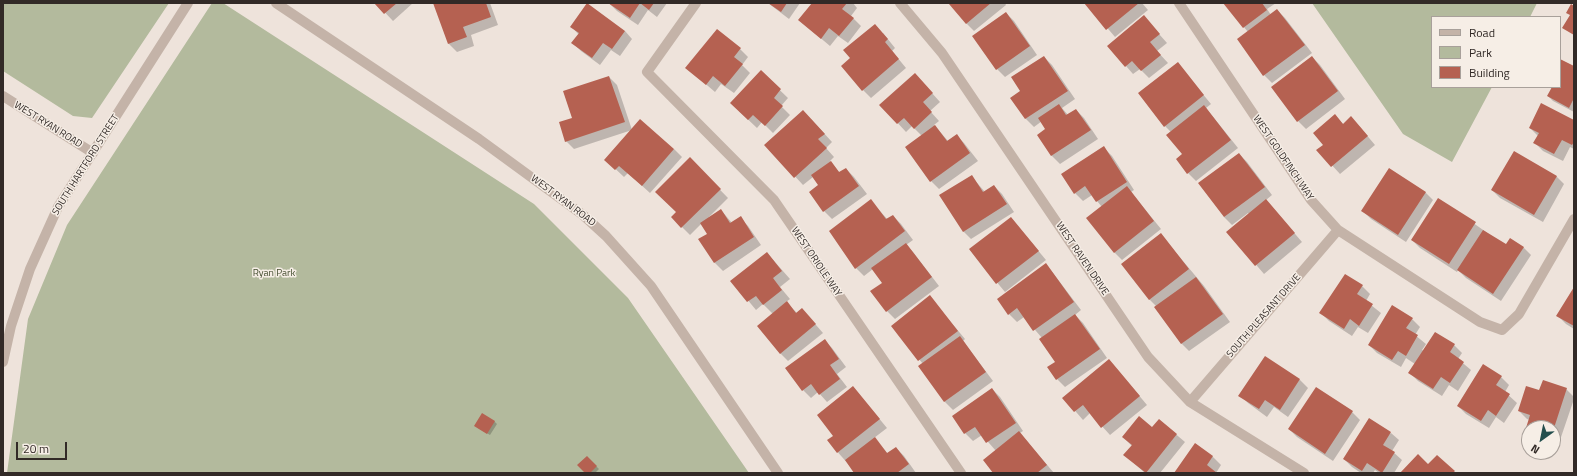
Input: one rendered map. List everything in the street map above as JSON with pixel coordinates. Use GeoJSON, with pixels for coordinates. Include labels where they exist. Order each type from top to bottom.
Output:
{"type":"FeatureCollection","features":[{"type":"Feature","properties":{"kind":"street","name":"SOUTH HARTFORD STREET"},"geometry":{"type":"LineString","coordinates":[[3,362],[11,326],[30,269],[58,207],[188,3]]}},
{"type":"Feature","properties":{"kind":"street","name":"WEST RYAN ROAD"},"geometry":{"type":"LineString","coordinates":[[276,3],[479,139],[583,215],[606,236],[651,286],[778,473]]}},
{"type":"Feature","properties":{"kind":"street","name":"WEST ORIOLE WAY"},"geometry":{"type":"LineString","coordinates":[[696,3],[647,72],[774,200],[961,473]]}},
{"type":"Feature","properties":{"kind":"street","name":"WEST RAVEN DRIVE"},"geometry":{"type":"LineString","coordinates":[[900,3],[942,53],[1148,357],[1190,402],[1304,473]]}},
{"type":"Feature","properties":{"kind":"street","name":"WEST GOLDFINCH WAY"},"geometry":{"type":"LineString","coordinates":[[1179,3],[1311,200],[1338,230],[1480,322],[1502,330],[1519,314],[1574,219]]}},
{"type":"Feature","properties":{"kind":"street","name":"WEST RYAN ROAD"},"geometry":{"type":"LineString","coordinates":[[3,96],[93,153]]}},
{"type":"Feature","properties":{"kind":"street","name":"SOUTH PLEASANT DRIVE"},"geometry":{"type":"LineString","coordinates":[[1190,402],[1338,230]]}},
{"type":"Feature","properties":{"kind":"green space"},"geometry":{"type":"Polygon","coordinates":[[[3,3],[169,3],[92,118],[73,116],[3,71],[3,3]]]}},
{"type":"Feature","properties":{"kind":"green space","name":"Ryan Park"},"geometry":{"type":"Polygon","coordinates":[[[212,3],[223,3],[534,204],[628,298],[749,473],[7,473],[28,319],[67,225],[212,3]]]}},
{"type":"Feature","properties":{"kind":"green space"},"geometry":{"type":"Polygon","coordinates":[[[1312,3],[1537,3],[1530,16],[1431,16],[1431,88],[1491,88],[1452,162],[1403,134],[1312,3]]]}},
{"type":"Feature","properties":{"kind":"building"},"geometry":{"type":"Polygon","coordinates":[[[374,3],[397,3],[384,14],[374,3]]]}},
{"type":"Feature","properties":{"kind":"building"},"geometry":{"type":"Polygon","coordinates":[[[433,3],[486,3],[491,17],[463,27],[467,37],[448,44],[433,3]]]}},
{"type":"Feature","properties":{"kind":"building"},"geometry":{"type":"Polygon","coordinates":[[[587,3],[625,31],[612,49],[603,43],[592,58],[571,43],[579,33],[570,27],[587,3]]]}},
{"type":"Feature","properties":{"kind":"building"},"geometry":{"type":"Polygon","coordinates":[[[608,3],[640,3],[630,18],[608,3]]]}},
{"type":"Feature","properties":{"kind":"building"},"geometry":{"type":"Polygon","coordinates":[[[640,3],[654,3],[649,10],[640,3]]]}},
{"type":"Feature","properties":{"kind":"building"},"geometry":{"type":"Polygon","coordinates":[[[768,3],[787,3],[781,12],[768,3]]]}},
{"type":"Feature","properties":{"kind":"building"},"geometry":{"type":"Polygon","coordinates":[[[812,3],[847,3],[842,9],[854,18],[839,36],[829,28],[821,39],[798,20],[812,3]]]}},
{"type":"Feature","properties":{"kind":"building"},"geometry":{"type":"Polygon","coordinates":[[[991,3],[966,24],[949,4],[991,3]]]}},
{"type":"Feature","properties":{"kind":"building"},"geometry":{"type":"Polygon","coordinates":[[[1084,3],[1139,3],[1106,30],[1084,3]]]}},
{"type":"Feature","properties":{"kind":"building"},"geometry":{"type":"Polygon","coordinates":[[[1223,3],[1262,3],[1267,10],[1243,28],[1223,3]]]}},
{"type":"Feature","properties":{"kind":"building"},"geometry":{"type":"Polygon","coordinates":[[[1571,4],[1574,6],[1574,35],[1562,28],[1570,15],[1566,13],[1571,4]]]}},
{"type":"Feature","properties":{"kind":"building"},"geometry":{"type":"Polygon","coordinates":[[[1277,9],[1305,45],[1263,76],[1237,39],[1277,9]]]}},
{"type":"Feature","properties":{"kind":"building"},"geometry":{"type":"Polygon","coordinates":[[[1006,12],[1030,46],[996,70],[972,36],[1006,12]]]}},
{"type":"Feature","properties":{"kind":"building"},"geometry":{"type":"Polygon","coordinates":[[[1144,15],[1160,34],[1150,42],[1161,55],[1141,71],[1132,61],[1125,67],[1107,46],[1144,15]]]}},
{"type":"Feature","properties":{"kind":"building"},"geometry":{"type":"Polygon","coordinates":[[[875,24],[888,39],[885,42],[899,59],[862,91],[841,66],[850,58],[843,50],[875,24]]]}},
{"type":"Feature","properties":{"kind":"building"},"geometry":{"type":"Polygon","coordinates":[[[717,29],[741,48],[734,57],[743,64],[725,86],[713,76],[706,85],[685,68],[717,29]]]}},
{"type":"Feature","properties":{"kind":"building"},"geometry":{"type":"Polygon","coordinates":[[[1044,56],[1068,91],[1025,119],[1010,98],[1020,91],[1011,77],[1044,56]]]}},
{"type":"Feature","properties":{"kind":"building"},"geometry":{"type":"Polygon","coordinates":[[[1312,56],[1338,91],[1297,122],[1271,87],[1312,56]]]}},
{"type":"Feature","properties":{"kind":"building"},"geometry":{"type":"Polygon","coordinates":[[[1561,60],[1574,66],[1574,98],[1569,108],[1547,96],[1551,88],[1561,88],[1561,60]]]}},
{"type":"Feature","properties":{"kind":"building"},"geometry":{"type":"Polygon","coordinates":[[[1178,62],[1204,95],[1164,127],[1138,93],[1178,62]]]}},
{"type":"Feature","properties":{"kind":"building"},"geometry":{"type":"Polygon","coordinates":[[[761,70],[781,89],[774,98],[783,106],[765,126],[753,115],[748,120],[730,103],[761,70]]]}},
{"type":"Feature","properties":{"kind":"building"},"geometry":{"type":"Polygon","coordinates":[[[915,73],[933,93],[923,102],[932,112],[914,129],[904,118],[897,124],[879,105],[915,73]]]}},
{"type":"Feature","properties":{"kind":"building"},"geometry":{"type":"Polygon","coordinates":[[[609,76],[625,122],[565,142],[559,122],[572,118],[563,91],[609,76]]]}},
{"type":"Feature","properties":{"kind":"building"},"geometry":{"type":"Polygon","coordinates":[[[1541,103],[1574,120],[1574,142],[1572,145],[1562,140],[1554,154],[1533,143],[1539,133],[1529,128],[1541,103]]]}},
{"type":"Feature","properties":{"kind":"building"},"geometry":{"type":"Polygon","coordinates":[[[1059,104],[1066,115],[1076,109],[1091,130],[1051,156],[1037,135],[1045,129],[1038,118],[1059,104]]]}},
{"type":"Feature","properties":{"kind":"building"},"geometry":{"type":"Polygon","coordinates":[[[1204,105],[1231,140],[1187,174],[1176,159],[1182,154],[1166,135],[1204,105]]]}},
{"type":"Feature","properties":{"kind":"building"},"geometry":{"type":"Polygon","coordinates":[[[803,110],[825,134],[818,139],[827,148],[794,178],[764,145],[803,110]]]}},
{"type":"Feature","properties":{"kind":"building"},"geometry":{"type":"Polygon","coordinates":[[[1335,114],[1343,124],[1351,116],[1368,136],[1331,167],[1316,150],[1323,145],[1313,133],[1335,114]]]}},
{"type":"Feature","properties":{"kind":"building"},"geometry":{"type":"Polygon","coordinates":[[[640,119],[674,149],[642,186],[619,166],[615,170],[604,160],[640,119]]]}},
{"type":"Feature","properties":{"kind":"building"},"geometry":{"type":"Polygon","coordinates":[[[935,125],[947,141],[957,134],[970,153],[930,182],[905,147],[935,125]]]}},
{"type":"Feature","properties":{"kind":"building"},"geometry":{"type":"Polygon","coordinates":[[[1104,146],[1127,182],[1096,202],[1085,186],[1074,194],[1061,174],[1104,146]]]}},
{"type":"Feature","properties":{"kind":"building"},"geometry":{"type":"Polygon","coordinates":[[[1514,151],[1557,176],[1534,215],[1491,190],[1514,151]]]}},
{"type":"Feature","properties":{"kind":"building"},"geometry":{"type":"Polygon","coordinates":[[[1239,153],[1265,187],[1224,217],[1198,183],[1239,153]]]}},
{"type":"Feature","properties":{"kind":"building"},"geometry":{"type":"Polygon","coordinates":[[[690,157],[721,189],[681,228],[671,217],[676,212],[655,192],[690,157]]]}},
{"type":"Feature","properties":{"kind":"building"},"geometry":{"type":"Polygon","coordinates":[[[831,161],[839,172],[846,168],[859,186],[823,212],[809,192],[818,185],[811,175],[831,161]]]}},
{"type":"Feature","properties":{"kind":"building"},"geometry":{"type":"Polygon","coordinates":[[[1389,168],[1426,192],[1398,235],[1361,211],[1389,168]]]}},
{"type":"Feature","properties":{"kind":"building"},"geometry":{"type":"Polygon","coordinates":[[[972,175],[983,192],[994,185],[1007,204],[963,232],[939,195],[972,175]]]}},
{"type":"Feature","properties":{"kind":"building"},"geometry":{"type":"Polygon","coordinates":[[[1127,186],[1154,221],[1114,253],[1086,218],[1127,186]]]}},
{"type":"Feature","properties":{"kind":"building"},"geometry":{"type":"Polygon","coordinates":[[[1438,198],[1476,222],[1449,264],[1411,240],[1438,198]]]}},
{"type":"Feature","properties":{"kind":"building"},"geometry":{"type":"Polygon","coordinates":[[[871,199],[886,219],[893,215],[905,231],[855,269],[829,231],[871,199]]]}},
{"type":"Feature","properties":{"kind":"building"},"geometry":{"type":"Polygon","coordinates":[[[1266,199],[1295,233],[1255,266],[1226,232],[1266,199]]]}},
{"type":"Feature","properties":{"kind":"building"},"geometry":{"type":"Polygon","coordinates":[[[721,209],[730,223],[741,216],[754,237],[714,263],[698,239],[707,234],[700,223],[721,209]]]}},
{"type":"Feature","properties":{"kind":"building"},"geometry":{"type":"Polygon","coordinates":[[[1011,217],[1039,251],[996,284],[969,249],[1011,217]]]}},
{"type":"Feature","properties":{"kind":"building"},"geometry":{"type":"Polygon","coordinates":[[[1483,230],[1506,244],[1510,238],[1524,247],[1493,294],[1457,270],[1483,230]]]}},
{"type":"Feature","properties":{"kind":"building"},"geometry":{"type":"Polygon","coordinates":[[[1161,233],[1189,269],[1149,300],[1121,264],[1161,233]]]}},
{"type":"Feature","properties":{"kind":"building"},"geometry":{"type":"Polygon","coordinates":[[[906,243],[932,277],[886,312],[870,291],[882,283],[871,268],[906,243]]]}},
{"type":"Feature","properties":{"kind":"building"},"geometry":{"type":"Polygon","coordinates":[[[767,252],[782,271],[773,278],[782,290],[763,305],[756,296],[747,302],[730,281],[767,252]]]}},
{"type":"Feature","properties":{"kind":"building"},"geometry":{"type":"Polygon","coordinates":[[[1046,263],[1074,302],[1033,331],[1017,308],[1008,315],[997,299],[1046,263]]]}},
{"type":"Feature","properties":{"kind":"building"},"geometry":{"type":"Polygon","coordinates":[[[1345,274],[1363,285],[1357,294],[1373,304],[1359,326],[1350,319],[1344,329],[1319,313],[1345,274]]]}},
{"type":"Feature","properties":{"kind":"building"},"geometry":{"type":"Polygon","coordinates":[[[1196,277],[1223,314],[1181,344],[1154,307],[1196,277]]]}},
{"type":"Feature","properties":{"kind":"building"},"geometry":{"type":"Polygon","coordinates":[[[1574,287],[1574,326],[1556,316],[1574,287]]]}},
{"type":"Feature","properties":{"kind":"building"},"geometry":{"type":"Polygon","coordinates":[[[930,295],[958,331],[918,361],[891,326],[930,295]]]}},
{"type":"Feature","properties":{"kind":"building"},"geometry":{"type":"Polygon","coordinates":[[[787,301],[796,313],[802,308],[816,324],[780,354],[757,326],[787,301]]]}},
{"type":"Feature","properties":{"kind":"building"},"geometry":{"type":"Polygon","coordinates":[[[1392,305],[1413,318],[1406,328],[1418,335],[1406,356],[1398,351],[1392,360],[1368,345],[1392,305]]]}},
{"type":"Feature","properties":{"kind":"building"},"geometry":{"type":"Polygon","coordinates":[[[1075,314],[1100,349],[1056,380],[1047,367],[1055,362],[1039,339],[1075,314]]]}},
{"type":"Feature","properties":{"kind":"building"},"geometry":{"type":"Polygon","coordinates":[[[1435,332],[1455,344],[1450,352],[1464,362],[1450,383],[1441,377],[1433,389],[1408,373],[1435,332]]]}},
{"type":"Feature","properties":{"kind":"building"},"geometry":{"type":"Polygon","coordinates":[[[960,336],[986,372],[944,402],[918,366],[960,336]]]}},
{"type":"Feature","properties":{"kind":"building"},"geometry":{"type":"Polygon","coordinates":[[[825,339],[839,359],[830,365],[840,379],[819,395],[811,384],[802,391],[785,368],[825,339]]]}},
{"type":"Feature","properties":{"kind":"building"},"geometry":{"type":"Polygon","coordinates":[[[1265,356],[1300,379],[1280,410],[1265,400],[1259,409],[1238,396],[1265,356]]]}},
{"type":"Feature","properties":{"kind":"building"},"geometry":{"type":"Polygon","coordinates":[[[1109,359],[1140,396],[1101,428],[1083,405],[1074,412],[1062,398],[1109,359]]]}},
{"type":"Feature","properties":{"kind":"building"},"geometry":{"type":"Polygon","coordinates":[[[1483,364],[1502,376],[1496,385],[1510,394],[1496,416],[1488,410],[1481,421],[1457,406],[1483,364]]]}},
{"type":"Feature","properties":{"kind":"building"},"geometry":{"type":"Polygon","coordinates":[[[1543,380],[1567,388],[1557,420],[1528,420],[1530,415],[1518,411],[1526,386],[1539,390],[1543,380]]]}},
{"type":"Feature","properties":{"kind":"building"},"geometry":{"type":"Polygon","coordinates":[[[853,386],[880,419],[837,453],[827,440],[833,436],[817,415],[853,386]]]}},
{"type":"Feature","properties":{"kind":"building"},"geometry":{"type":"Polygon","coordinates":[[[1316,387],[1353,411],[1325,454],[1288,429],[1316,387]]]}},
{"type":"Feature","properties":{"kind":"building"},"geometry":{"type":"Polygon","coordinates":[[[992,388],[1016,423],[986,443],[975,427],[964,434],[952,416],[992,388]]]}},
{"type":"Feature","properties":{"kind":"building"},"geometry":{"type":"Polygon","coordinates":[[[482,413],[495,421],[487,434],[474,426],[482,413]]]}},
{"type":"Feature","properties":{"kind":"building"},"geometry":{"type":"Polygon","coordinates":[[[1139,416],[1152,427],[1159,419],[1177,434],[1146,473],[1123,455],[1132,445],[1122,437],[1139,416]]]}},
{"type":"Feature","properties":{"kind":"building"},"geometry":{"type":"Polygon","coordinates":[[[1369,418],[1391,432],[1383,445],[1395,452],[1382,473],[1367,463],[1362,471],[1343,459],[1369,418]]]}},
{"type":"Feature","properties":{"kind":"building"},"geometry":{"type":"Polygon","coordinates":[[[1019,431],[1047,465],[1037,473],[993,473],[983,460],[1019,431]]]}},
{"type":"Feature","properties":{"kind":"building"},"geometry":{"type":"Polygon","coordinates":[[[875,437],[887,453],[896,447],[909,464],[897,473],[854,473],[845,460],[875,437]]]}},
{"type":"Feature","properties":{"kind":"building"},"geometry":{"type":"Polygon","coordinates":[[[1195,443],[1213,456],[1207,465],[1217,473],[1174,473],[1195,443]]]}},
{"type":"Feature","properties":{"kind":"building"},"geometry":{"type":"Polygon","coordinates":[[[1418,454],[1428,464],[1437,455],[1455,471],[1453,473],[1400,473],[1418,454]]]}},
{"type":"Feature","properties":{"kind":"building"},"geometry":{"type":"Polygon","coordinates":[[[587,456],[597,466],[590,473],[585,473],[577,465],[587,456]]]}}]}
